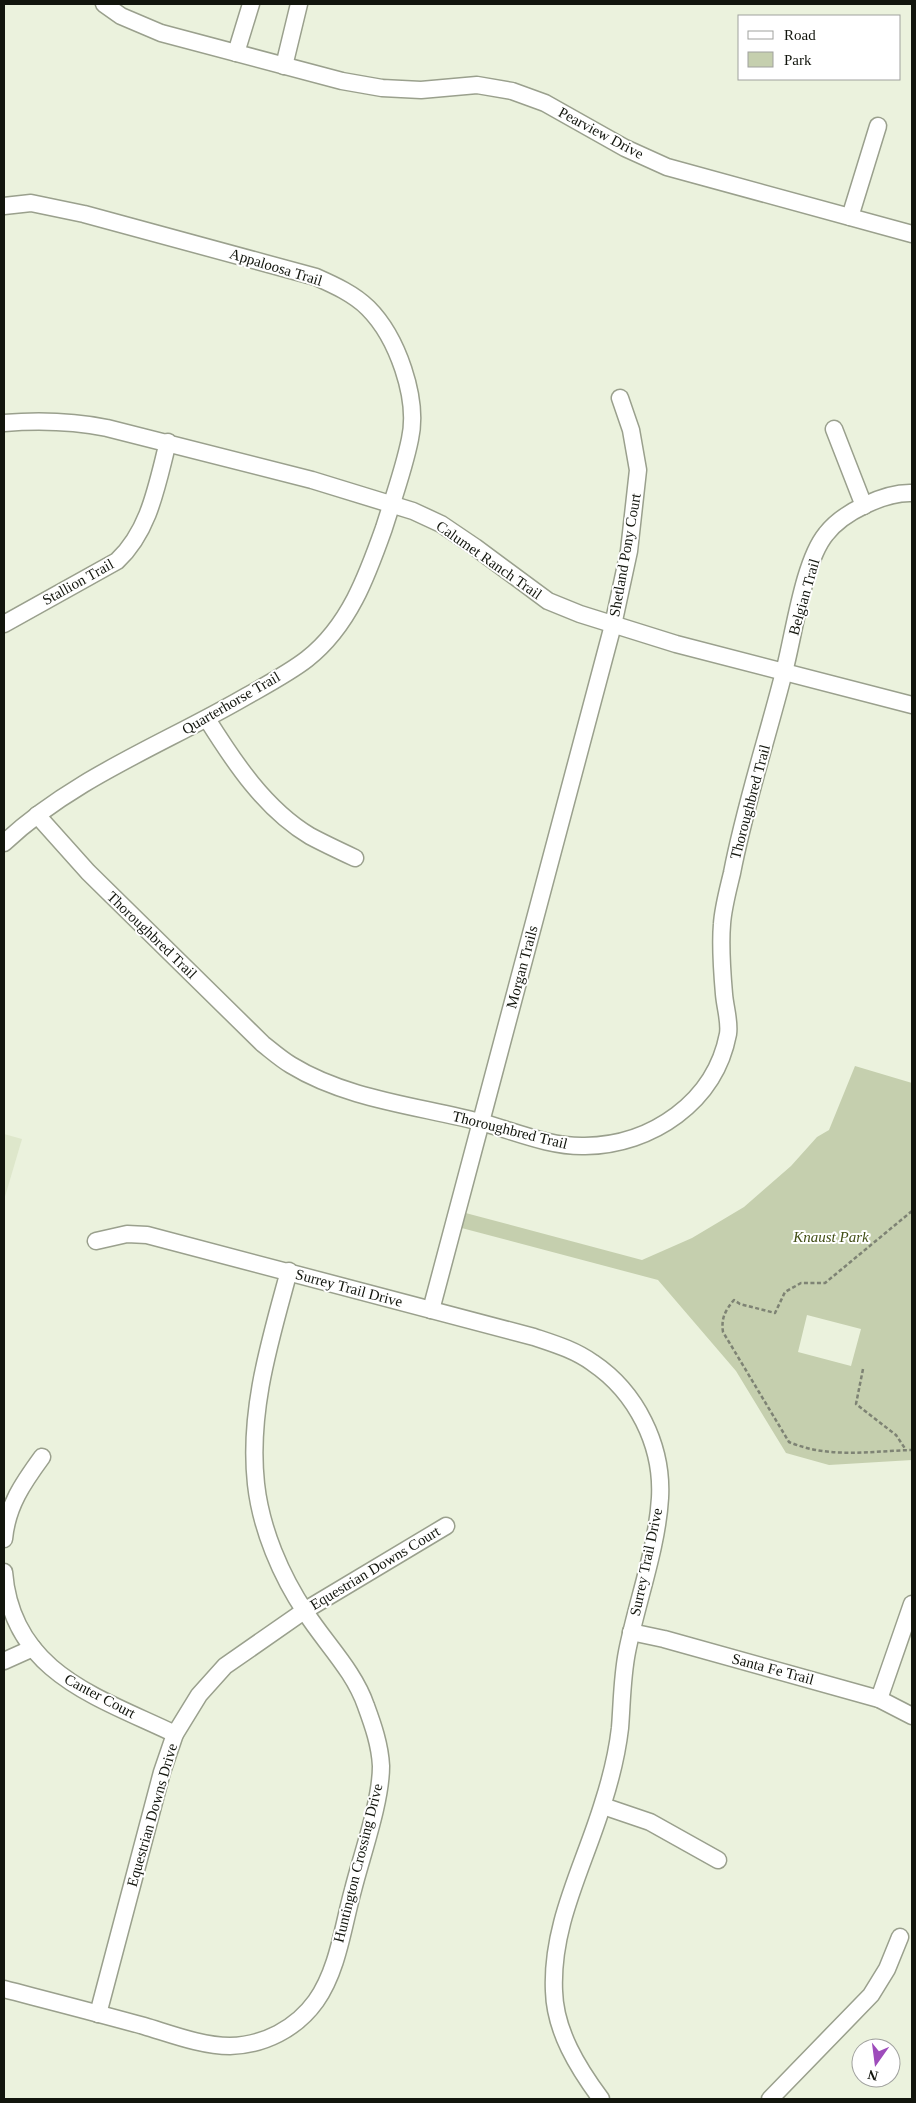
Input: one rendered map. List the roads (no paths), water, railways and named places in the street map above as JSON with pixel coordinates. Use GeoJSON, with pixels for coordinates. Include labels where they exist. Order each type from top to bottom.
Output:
{"type":"FeatureCollection","features":[{"type":"Feature","properties":{"kind":"street","name":"Pearview Drive"},"geometry":{"type":"LineString","coordinates":[[104,4],[121,16],[161,33],[342,81],[382,88],[421,90],[476,85],[512,91],[545,103],[625,148],[667,167],[912,234]]}},
{"type":"Feature","properties":{"kind":"street"},"geometry":{"type":"LineString","coordinates":[[236,53],[251,4]]}},
{"type":"Feature","properties":{"kind":"street"},"geometry":{"type":"LineString","coordinates":[[284,66],[300,4]]}},
{"type":"Feature","properties":{"kind":"street"},"geometry":{"type":"LineString","coordinates":[[850,217],[878,126]]}},
{"type":"Feature","properties":{"kind":"street","name":"Appaloosa Trail"},"geometry":{"type":"LineString","coordinates":[[4,206],[31,203],[84,214],[316,276],[343,290],[367,307],[394,344],[407,382],[412,414],[411,438],[392,503]]}},
{"type":"Feature","properties":{"kind":"street","name":"Shetland Pony Court"},"geometry":{"type":"LineString","coordinates":[[613,625],[629,551],[638,470],[631,430],[620,398]]}},
{"type":"Feature","properties":{"kind":"street","name":"Calumet Ranch Trail"},"geometry":{"type":"LineString","coordinates":[[4,423],[37,420],[73,421],[168,442],[392,503],[442,524],[548,601],[613,625],[676,644],[785,671],[912,706]]}},
{"type":"Feature","properties":{"kind":"street"},"geometry":{"type":"LineString","coordinates":[[834,429],[864,506]]}},
{"type":"Feature","properties":{"kind":"street","name":"Stallion Trail"},"geometry":{"type":"LineString","coordinates":[[4,624],[117,561],[128,551],[138,537],[151,506],[168,442]]}},
{"type":"Feature","properties":{"kind":"street","name":"Belgian Trail"},"geometry":{"type":"LineString","coordinates":[[785,671],[809,568],[826,534],[864,506],[893,494],[912,493]]}},
{"type":"Feature","properties":{"kind":"street","name":"Quarterhorse Trail"},"geometry":{"type":"LineString","coordinates":[[4,844],[37,815],[76,788],[207,719],[307,659],[334,632],[354,604],[374,556],[392,503]]}},
{"type":"Feature","properties":{"kind":"street","name":"Morgan Trails"},"geometry":{"type":"LineString","coordinates":[[431,1310],[613,625]]}},
{"type":"Feature","properties":{"kind":"street","name":"Thoroughbred Trail"},"geometry":{"type":"LineString","coordinates":[[37,815],[88,872],[263,1044],[291,1065],[366,1096],[481,1122],[541,1140],[583,1147],[618,1143],[652,1131],[672,1120],[700,1094],[718,1066],[728,1031],[724,994],[722,924],[737,847],[785,671]]}},
{"type":"Feature","properties":{"kind":"street"},"geometry":{"type":"LineString","coordinates":[[207,719],[231,757],[272,806],[309,835],[355,858]]}},
{"type":"Feature","properties":{"kind":"street","name":"Surrey Trail Drive"},"geometry":{"type":"LineString","coordinates":[[96,1241],[127,1234],[147,1235],[289,1271],[563,1346],[592,1362],[617,1383],[639,1411],[651,1437],[660,1470],[660,1498],[655,1532],[625,1662],[620,1730],[614,1764],[602,1806],[557,1936],[554,1991],[556,2009],[567,2042],[582,2073],[601,2099]]}},
{"type":"Feature","properties":{"kind":"street","name":"Huntington Crossing Drive"},"geometry":{"type":"LineString","coordinates":[[4,1989],[195,2041],[229,2046],[260,2042],[285,2031],[307,2011],[323,1988],[335,1958],[376,1801],[381,1766],[376,1735],[364,1702],[350,1674],[304,1611],[281,1567],[265,1529],[256,1485],[254,1441],[257,1400],[289,1271]]}},
{"type":"Feature","properties":{"kind":"street"},"geometry":{"type":"LineString","coordinates":[[4,1539],[5,1524],[14,1499],[42,1457]]}},
{"type":"Feature","properties":{"kind":"street","name":"Equestrian Downs Court"},"geometry":{"type":"LineString","coordinates":[[304,1611],[446,1526]]}},
{"type":"Feature","properties":{"kind":"street","name":"Canter Court"},"geometry":{"type":"LineString","coordinates":[[4,1572],[8,1614],[32,1648],[49,1667],[74,1686],[175,1734]]}},
{"type":"Feature","properties":{"kind":"street"},"geometry":{"type":"LineString","coordinates":[[879,1699],[912,1604]]}},
{"type":"Feature","properties":{"kind":"street","name":"Equestrian Downs Drive"},"geometry":{"type":"LineString","coordinates":[[98,2014],[162,1772],[175,1734],[199,1696],[225,1666],[304,1611]]}},
{"type":"Feature","properties":{"kind":"street","name":"Santa Fe Trail"},"geometry":{"type":"LineString","coordinates":[[631,1632],[664,1639],[879,1699],[912,1716]]}},
{"type":"Feature","properties":{"kind":"street"},"geometry":{"type":"LineString","coordinates":[[4,1660],[32,1648]]}},
{"type":"Feature","properties":{"kind":"street"},"geometry":{"type":"LineString","coordinates":[[602,1806],[650,1822],[718,1860]]}},
{"type":"Feature","properties":{"kind":"street"},"geometry":{"type":"LineString","coordinates":[[770,2099],[871,1995],[888,1969],[900,1937]]}},
{"type":"Feature","properties":{"kind":"park label","name":"Knaust Park"},"geometry":{"type":"Point","coordinates":[831,1237]}}]}
